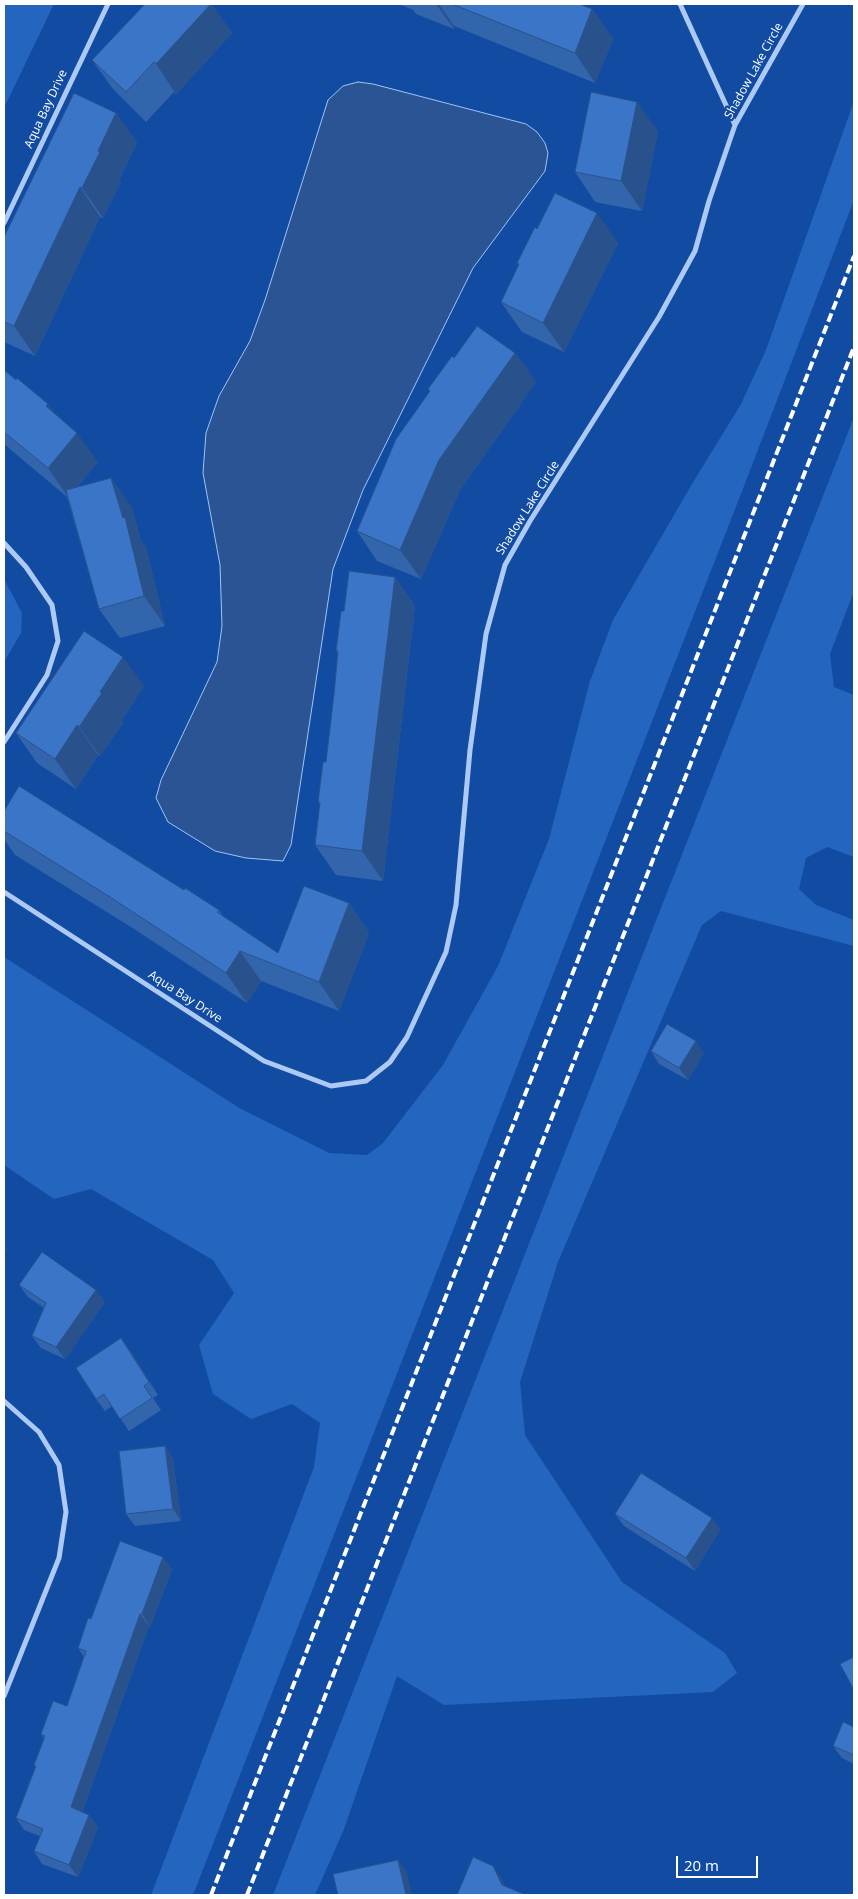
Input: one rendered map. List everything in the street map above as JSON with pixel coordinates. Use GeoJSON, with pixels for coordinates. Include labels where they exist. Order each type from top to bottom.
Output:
{"type":"FeatureCollection","features":[{"type":"Feature","properties":{"kind":"street","name":"Aqua Bay Drive"},"geometry":{"type":"LineString","coordinates":[[4,224],[108,4]]}},
{"type":"Feature","properties":{"kind":"street"},"geometry":{"type":"LineString","coordinates":[[680,4],[735,125]]}},
{"type":"Feature","properties":{"kind":"street","name":"Shadow Lake Circle"},"geometry":{"type":"LineString","coordinates":[[366,1081],[390,1062],[407,1037],[446,952],[456,905],[470,750],[486,634],[505,565],[659,317],[695,251],[709,201],[735,125],[803,4]]}},
{"type":"Feature","properties":{"kind":"street"},"geometry":{"type":"LineString","coordinates":[[4,543],[26,567],[52,605],[58,641],[47,675],[4,742]]}},
{"type":"Feature","properties":{"kind":"street","name":"Aqua Bay Drive"},"geometry":{"type":"LineString","coordinates":[[4,892],[264,1061],[331,1086],[366,1081]]}},
{"type":"Feature","properties":{"kind":"street"},"geometry":{"type":"LineString","coordinates":[[4,1401],[40,1432],[59,1465],[66,1512],[59,1558],[4,1696]]}},
{"type":"Feature","properties":{"kind":"shaded area"},"geometry":{"type":"Polygon","coordinates":[[[4,4],[54,4],[4,108],[4,4]]]}},
{"type":"Feature","properties":{"kind":"shaded area"},"geometry":{"type":"Polygon","coordinates":[[[358,82],[373,84],[526,124],[537,132],[545,143],[548,153],[545,171],[473,268],[363,490],[333,569],[291,845],[283,861],[246,858],[215,851],[168,822],[156,798],[161,780],[217,662],[222,626],[220,565],[203,473],[206,433],[219,396],[250,341],[265,300],[328,100],[343,86],[358,82]]]}},
{"type":"Feature","properties":{"kind":"shaded area"},"geometry":{"type":"Polygon","coordinates":[[[854,101],[854,200],[193,1895],[151,1895],[314,1467],[320,1423],[292,1404],[251,1419],[213,1394],[199,1345],[234,1293],[213,1260],[91,1189],[54,1199],[4,1165],[4,957],[241,1109],[329,1153],[367,1155],[383,1143],[443,1065],[498,966],[549,839],[590,681],[613,620],[741,404],[766,350],[854,101]]]}},
{"type":"Feature","properties":{"kind":"shaded area"},"geometry":{"type":"Polygon","coordinates":[[[854,417],[854,591],[830,654],[834,687],[854,695],[854,857],[827,847],[806,858],[799,889],[816,905],[854,920],[854,946],[721,911],[702,925],[558,1262],[520,1382],[525,1435],[622,1582],[725,1653],[737,1673],[713,1692],[444,1705],[397,1676],[344,1829],[315,1895],[273,1895],[854,417]]]}},
{"type":"Feature","properties":{"kind":"shaded area"},"geometry":{"type":"Polygon","coordinates":[[[4,579],[22,613],[21,633],[4,662],[4,579]]]}},
{"type":"Feature","properties":{"kind":"building"},"geometry":{"type":"Polygon","coordinates":[[[145,4],[211,4],[156,64],[154,62],[126,92],[92,60],[145,4]]]}},
{"type":"Feature","properties":{"kind":"building"},"geometry":{"type":"Polygon","coordinates":[[[452,4],[579,4],[592,9],[575,53],[452,4]]]}},
{"type":"Feature","properties":{"kind":"building"},"geometry":{"type":"Polygon","coordinates":[[[591,92],[637,102],[621,181],[575,172],[591,92]]]}},
{"type":"Feature","properties":{"kind":"building"},"geometry":{"type":"Polygon","coordinates":[[[74,93],[116,113],[98,151],[100,152],[82,188],[80,187],[14,326],[4,322],[4,237],[74,93]]]}},
{"type":"Feature","properties":{"kind":"building"},"geometry":{"type":"Polygon","coordinates":[[[555,193],[597,213],[543,323],[501,302],[519,264],[517,263],[555,193]]]}},
{"type":"Feature","properties":{"kind":"building"},"geometry":{"type":"Polygon","coordinates":[[[477,326],[515,353],[439,460],[400,550],[357,531],[396,439],[430,391],[428,389],[477,326]]]}},
{"type":"Feature","properties":{"kind":"building"},"geometry":{"type":"Polygon","coordinates":[[[4,370],[16,380],[17,378],[48,404],[46,406],[77,433],[48,468],[4,432],[4,370]]]}},
{"type":"Feature","properties":{"kind":"building"},"geometry":{"type":"Polygon","coordinates":[[[111,478],[123,518],[125,517],[144,596],[99,609],[66,490],[111,478]]]}},
{"type":"Feature","properties":{"kind":"building"},"geometry":{"type":"Polygon","coordinates":[[[349,571],[395,577],[362,851],[315,845],[323,762],[326,762],[334,694],[338,651],[336,651],[349,571]]]}},
{"type":"Feature","properties":{"kind":"building"},"geometry":{"type":"Polygon","coordinates":[[[84,631],[123,657],[100,692],[102,693],[79,727],[77,725],[55,759],[16,733],[84,631]]]}},
{"type":"Feature","properties":{"kind":"building"},"geometry":{"type":"Polygon","coordinates":[[[19,786],[184,890],[185,888],[278,953],[304,886],[349,903],[319,982],[240,951],[226,973],[110,897],[4,831],[4,811],[19,786]]]}},
{"type":"Feature","properties":{"kind":"building"},"geometry":{"type":"Polygon","coordinates":[[[667,1024],[696,1041],[679,1068],[651,1051],[667,1024]]]}},
{"type":"Feature","properties":{"kind":"building"},"geometry":{"type":"Polygon","coordinates":[[[42,1252],[96,1290],[56,1347],[32,1336],[46,1303],[19,1285],[42,1252]]]}},
{"type":"Feature","properties":{"kind":"building"},"geometry":{"type":"Polygon","coordinates":[[[121,1338],[149,1382],[144,1386],[152,1398],[120,1419],[104,1394],[96,1399],[76,1368],[121,1338]]]}},
{"type":"Feature","properties":{"kind":"building"},"geometry":{"type":"Polygon","coordinates":[[[165,1446],[173,1509],[126,1514],[119,1451],[165,1446]]]}},
{"type":"Feature","properties":{"kind":"building"},"geometry":{"type":"Polygon","coordinates":[[[641,1473],[712,1518],[686,1558],[615,1514],[641,1473]]]}},
{"type":"Feature","properties":{"kind":"building"},"geometry":{"type":"Polygon","coordinates":[[[120,1541],[163,1557],[142,1614],[140,1614],[71,1807],[89,1815],[69,1865],[34,1851],[43,1829],[16,1818],[36,1766],[34,1765],[45,1736],[41,1734],[53,1701],[67,1706],[86,1651],[78,1648],[88,1618],[91,1619],[120,1541]]]}},
{"type":"Feature","properties":{"kind":"building"},"geometry":{"type":"Polygon","coordinates":[[[854,1657],[854,1690],[840,1664],[854,1657]]]}},
{"type":"Feature","properties":{"kind":"building"},"geometry":{"type":"Polygon","coordinates":[[[843,1722],[854,1727],[854,1755],[833,1746],[843,1722]]]}},
{"type":"Feature","properties":{"kind":"building"},"geometry":{"type":"Polygon","coordinates":[[[473,1857],[493,1866],[502,1885],[526,1895],[457,1895],[473,1857]]]}},
{"type":"Feature","properties":{"kind":"building"},"geometry":{"type":"Polygon","coordinates":[[[398,1860],[406,1895],[338,1895],[333,1874],[398,1860]]]}},
{"type":"Feature","properties":{"kind":"railway"},"geometry":{"type":"LineString","coordinates":[[211,1895],[854,256]]}},
{"type":"Feature","properties":{"kind":"railway"},"geometry":{"type":"LineString","coordinates":[[247,1895],[854,347]]}}]}
